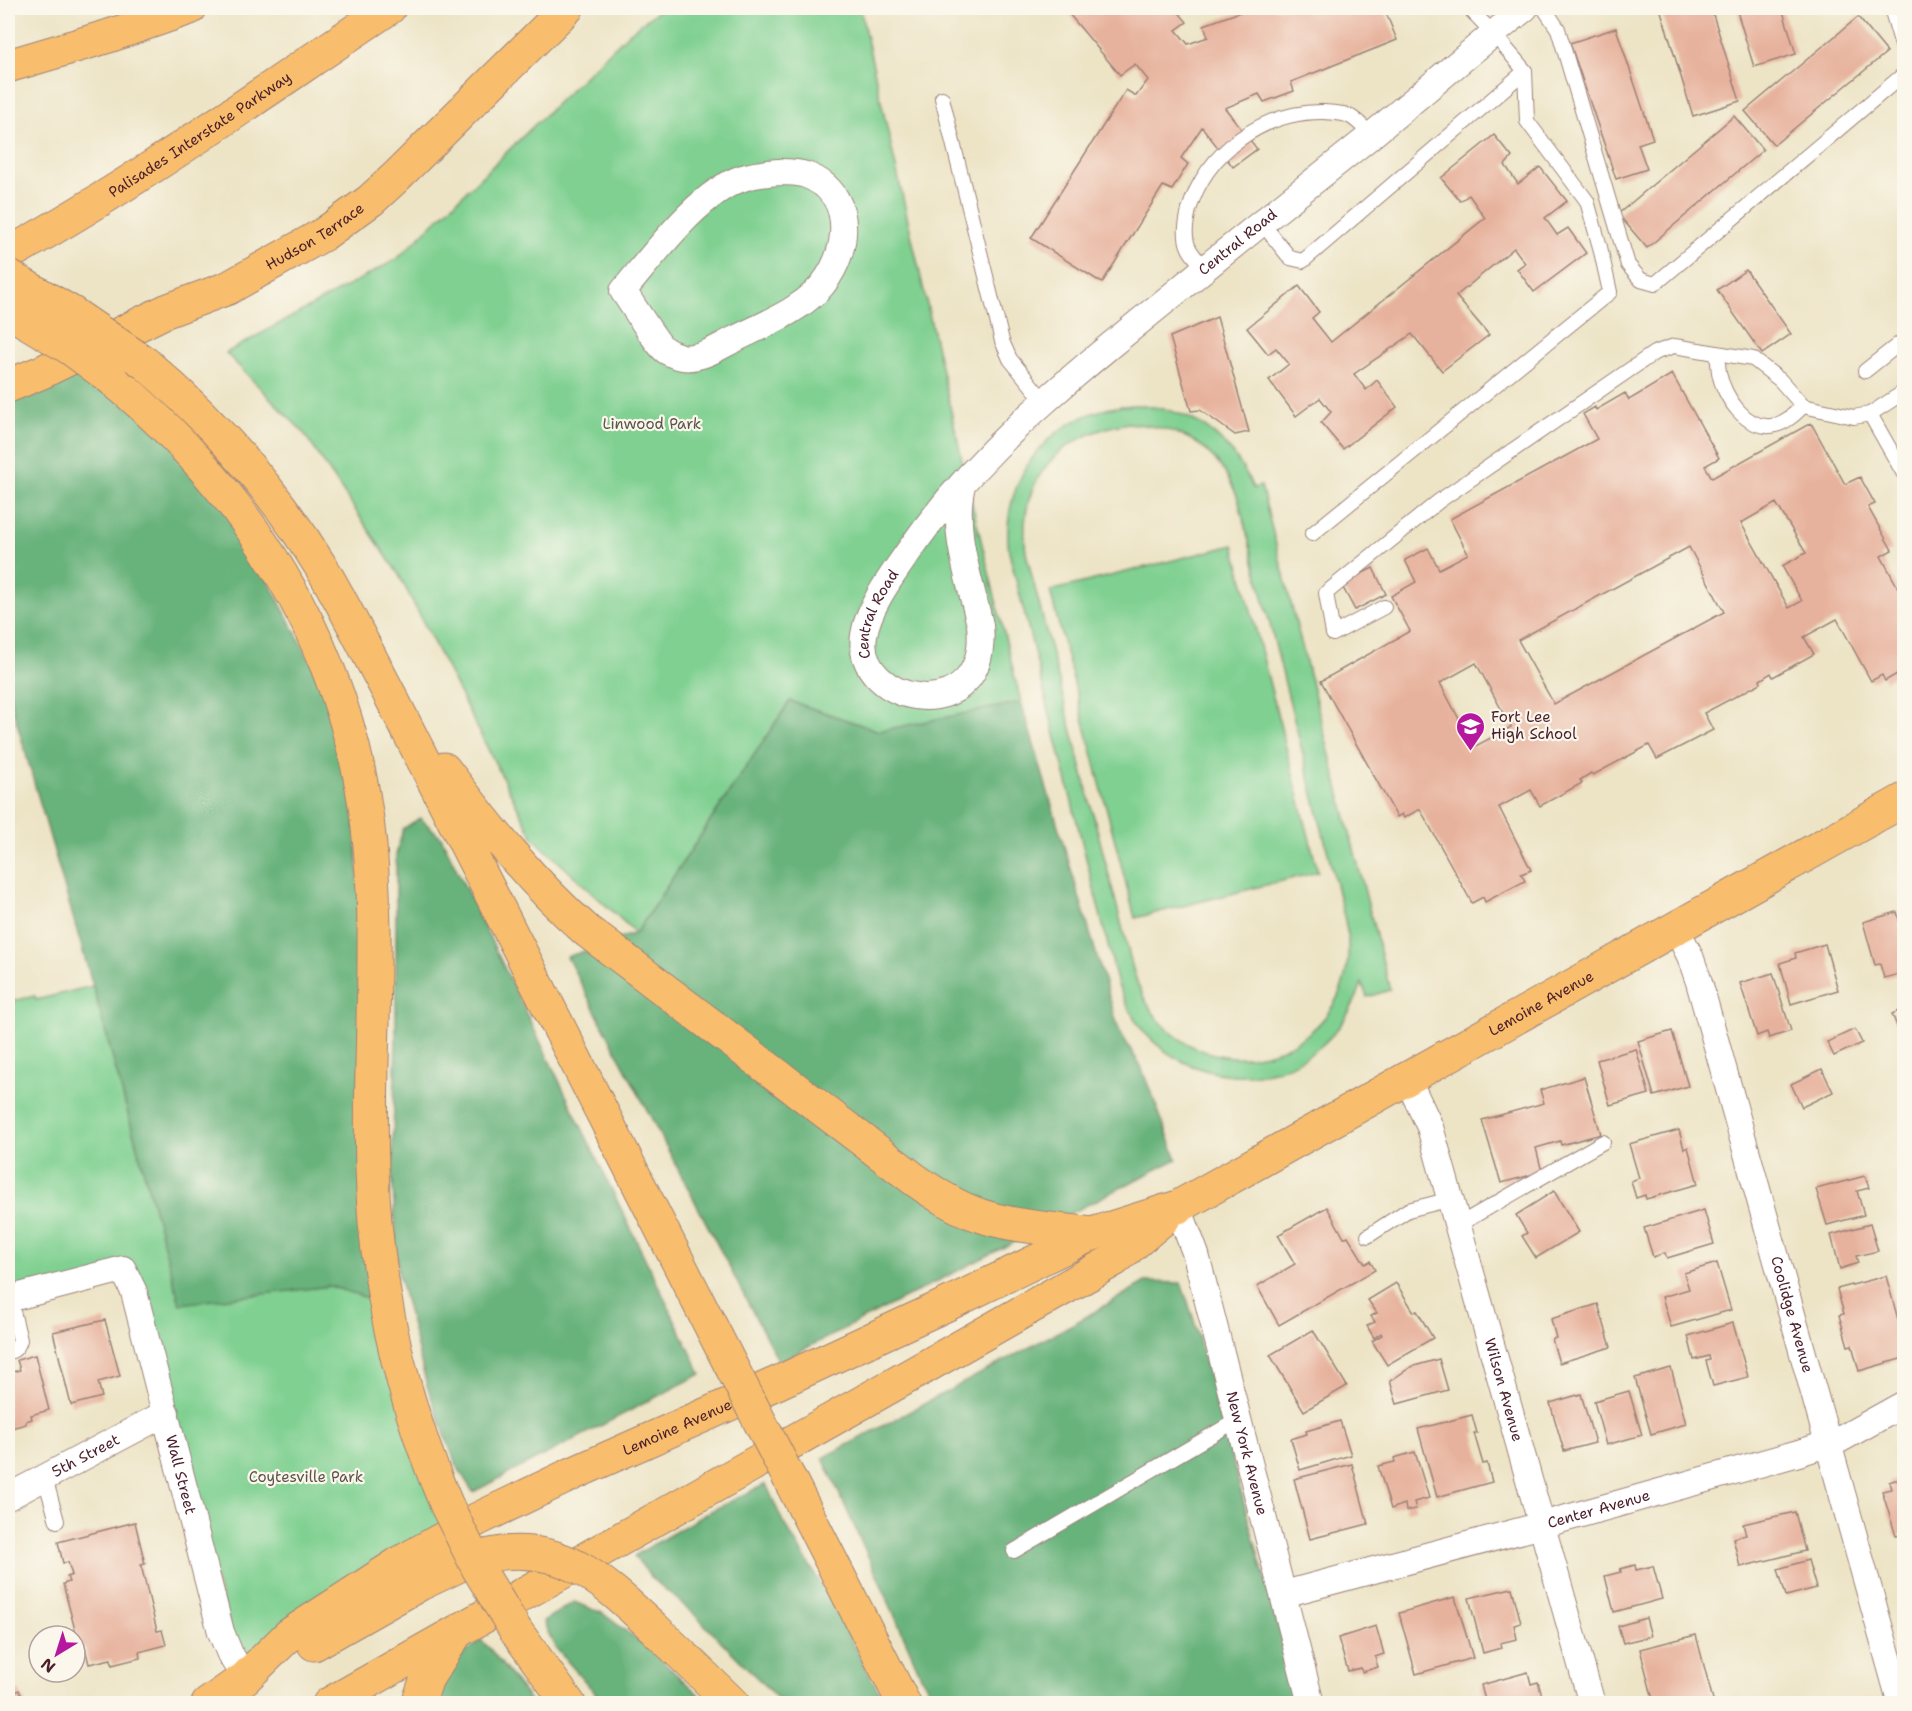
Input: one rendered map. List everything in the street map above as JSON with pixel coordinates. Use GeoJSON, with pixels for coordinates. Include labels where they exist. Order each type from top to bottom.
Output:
{"type":"FeatureCollection","features":[{"type":"Feature","properties":{"kind":"main road"},"geometry":{"type":"LineString","coordinates":[[8,66],[109,36],[190,8]]}},
{"type":"Feature","properties":{"kind":"main road","name":"Palisades Interstate Parkway"},"geometry":{"type":"LineString","coordinates":[[8,254],[129,182],[389,8]]}},
{"type":"Feature","properties":{"kind":"main road","name":"Hudson Terrace"},"geometry":{"type":"LineString","coordinates":[[8,386],[42,372],[166,311],[228,288],[332,229],[371,200],[421,154],[567,8]]}},
{"type":"Feature","properties":{"kind":"main road"},"geometry":{"type":"LineString","coordinates":[[8,276],[72,313],[145,363],[171,385],[246,462],[274,498],[328,579],[392,699],[904,1704]]}},
{"type":"Feature","properties":{"kind":"main road"},"geometry":{"type":"LineString","coordinates":[[8,311],[70,348],[112,379],[178,438],[214,479],[248,522],[279,570],[309,625],[331,679],[349,733],[363,793],[372,879],[372,1169],[379,1253],[391,1332],[404,1386],[421,1439],[447,1506],[478,1568],[516,1631],[569,1704]]}},
{"type":"Feature","properties":{"kind":"main road"},"geometry":{"type":"LineString","coordinates":[[392,699],[516,861],[587,931],[938,1196],[964,1209],[995,1220],[1092,1234]]}},
{"type":"Feature","properties":{"kind":"main road","name":"Lemoine Avenue"},"geometry":{"type":"LineString","coordinates":[[329,1704],[1114,1260],[1178,1207],[1905,800]]}},
{"type":"Feature","properties":{"kind":"main road","name":"Lemoine Avenue"},"geometry":{"type":"LineString","coordinates":[[208,1704],[245,1678],[289,1635],[398,1564],[477,1519],[911,1321],[1092,1234],[1178,1207]]}},
{"type":"Feature","properties":{"kind":"main road"},"geometry":{"type":"LineString","coordinates":[[245,1678],[302,1651],[441,1573],[485,1556],[524,1552],[566,1561],[590,1573],[654,1628],[733,1704]]}},
{"type":"Feature","properties":{"kind":"main road"},"geometry":{"type":"LineString","coordinates":[[418,1704],[427,1678],[456,1633]]}},
{"type":"Feature","properties":{"kind":"street","name":"Central Road"},"geometry":{"type":"LineString","coordinates":[[962,485],[958,506],[959,527],[980,625],[979,656],[966,680],[946,695],[929,698],[912,696],[894,689],[879,677],[872,669],[863,642],[866,626],[877,601],[934,515],[1006,437],[1044,401],[1524,8]]}},
{"type":"Feature","properties":{"kind":"street"},"geometry":{"type":"LineString","coordinates":[[779,172],[805,174],[822,183],[833,194],[841,211],[844,228],[840,258],[831,273],[811,298],[784,315],[700,355],[683,357],[664,349],[623,291],[698,206],[719,190],[741,178],[779,172]]}},
{"type":"Feature","properties":{"kind":"street","name":"Coolidge Avenue"},"geometry":{"type":"LineString","coordinates":[[1676,928],[1700,982],[1901,1704]]}},
{"type":"Feature","properties":{"kind":"street","name":"Wilson Avenue"},"geometry":{"type":"LineString","coordinates":[[1407,1077],[1430,1127],[1592,1704]]}},
{"type":"Feature","properties":{"kind":"street","name":"New York Avenue"},"geometry":{"type":"LineString","coordinates":[[1178,1207],[1196,1255],[1311,1704]]}},
{"type":"Feature","properties":{"kind":"street","name":"Wall Street"},"geometry":{"type":"LineString","coordinates":[[9,1299],[123,1269],[134,1292],[221,1632],[230,1654],[245,1678]]}},
{"type":"Feature","properties":{"kind":"street","name":"Center Avenue"},"geometry":{"type":"LineString","coordinates":[[1284,1594],[1542,1525],[1828,1444],[1862,1429],[1905,1404]]}},
{"type":"Feature","properties":{"kind":"street","name":"5th Street"},"geometry":{"type":"LineString","coordinates":[[8,1497],[166,1413]]}},
{"type":"Feature","properties":{"kind":"lane"},"geometry":{"type":"LineString","coordinates":[[1312,534],[1610,292],[1587,201],[1527,121],[1525,71],[1494,33],[1469,8]]}},
{"type":"Feature","properties":{"kind":"lane"},"geometry":{"type":"LineString","coordinates":[[1544,8],[1558,29],[1628,265],[1641,280],[1655,284],[1905,74]]}},
{"type":"Feature","properties":{"kind":"lane"},"geometry":{"type":"LineString","coordinates":[[1892,8],[1905,52]]}},
{"type":"Feature","properties":{"kind":"lane"},"geometry":{"type":"LineString","coordinates":[[1262,222],[1290,258],[1303,261],[1525,71]]}},
{"type":"Feature","properties":{"kind":"lane"},"geometry":{"type":"LineString","coordinates":[[942,98],[1002,341],[1010,360],[1044,401]]}},
{"type":"Feature","properties":{"kind":"lane"},"geometry":{"type":"LineString","coordinates":[[1204,268],[1189,249],[1185,226],[1191,202],[1212,163],[1222,154],[1253,130],[1273,120],[1312,112],[1350,116],[1371,135]]}},
{"type":"Feature","properties":{"kind":"lane"},"geometry":{"type":"LineString","coordinates":[[1865,371],[1905,340]]}},
{"type":"Feature","properties":{"kind":"lane"},"geometry":{"type":"LineString","coordinates":[[1384,607],[1333,634],[1326,593],[1439,501],[1654,353],[1674,346],[1753,359],[1780,380],[1803,406],[1854,417],[1870,414],[1905,392]]}},
{"type":"Feature","properties":{"kind":"lane"},"geometry":{"type":"LineString","coordinates":[[1717,353],[1719,373],[1726,392],[1750,422],[1766,426],[1777,425],[1790,418],[1803,406]]}},
{"type":"Feature","properties":{"kind":"lane"},"geometry":{"type":"LineString","coordinates":[[1870,414],[1905,474]]}},
{"type":"Feature","properties":{"kind":"lane"},"geometry":{"type":"LineString","coordinates":[[1458,1225],[1603,1142]]}},
{"type":"Feature","properties":{"kind":"lane"},"geometry":{"type":"LineString","coordinates":[[1368,1236],[1408,1210],[1451,1199]]}},
{"type":"Feature","properties":{"kind":"lane"},"geometry":{"type":"LineString","coordinates":[[8,1352],[18,1346],[20,1340],[9,1299]]}},
{"type":"Feature","properties":{"kind":"lane"},"geometry":{"type":"LineString","coordinates":[[1014,1551],[1239,1419]]}},
{"type":"Feature","properties":{"kind":"lane"},"geometry":{"type":"LineString","coordinates":[[45,1478],[57,1521]]}},
{"type":"Feature","properties":{"kind":"green space","name":"Linwood Park"},"geometry":{"type":"Polygon","coordinates":[[[662,8],[860,8],[972,504],[1021,702],[879,731],[790,701],[636,933],[534,839],[399,575],[303,432],[226,353],[397,259],[630,32],[662,8]]]}},
{"type":"Feature","properties":{"kind":"green space"},"geometry":{"type":"Polygon","coordinates":[[[42,372],[112,379],[214,479],[349,733],[387,1304],[330,1286],[180,1304],[93,986],[8,692],[8,386],[42,372]]]}},
{"type":"Feature","properties":{"kind":"green space"},"geometry":{"type":"Polygon","coordinates":[[[1135,405],[1155,407],[1191,419],[1207,428],[1221,440],[1244,470],[1253,488],[1261,486],[1390,990],[1367,997],[1362,983],[1350,1011],[1332,1036],[1296,1063],[1274,1071],[1251,1075],[1228,1074],[1205,1070],[1183,1062],[1145,1033],[1118,985],[1009,552],[1008,523],[1013,496],[1024,472],[1039,450],[1058,432],[1081,418],[1106,409],[1135,405]],[[1128,423],[1103,429],[1081,438],[1062,450],[1047,465],[1028,503],[1025,527],[1026,553],[1134,973],[1157,1017],[1190,1045],[1228,1057],[1267,1054],[1303,1037],[1331,1009],[1346,969],[1345,920],[1238,498],[1219,465],[1196,442],[1166,429],[1128,423]]]}},
{"type":"Feature","properties":{"kind":"green space"},"geometry":{"type":"Polygon","coordinates":[[[1234,545],[1318,872],[1135,918],[1050,591],[1234,545]]]}},
{"type":"Feature","properties":{"kind":"green space"},"geometry":{"type":"Polygon","coordinates":[[[790,701],[879,731],[1021,702],[1119,1030],[1141,1067],[1177,1159],[779,1362],[567,957],[636,933],[790,701]]]}},
{"type":"Feature","properties":{"kind":"green space"},"geometry":{"type":"Polygon","coordinates":[[[420,818],[441,837],[701,1374],[473,1492],[456,1465],[427,1386],[398,1272],[392,1171],[396,1039],[396,855],[403,829],[420,818]]]}},
{"type":"Feature","properties":{"kind":"green space","name":"Coytesville Park"},"geometry":{"type":"Polygon","coordinates":[[[93,986],[180,1303],[330,1286],[387,1304],[455,1530],[245,1678],[123,1270],[8,1299],[8,1002],[35,996],[36,1000],[93,986]]]}},
{"type":"Feature","properties":{"kind":"green space"},"geometry":{"type":"Polygon","coordinates":[[[1145,1282],[1181,1283],[1193,1317],[1299,1703],[936,1703],[922,1678],[823,1458],[1084,1318],[1145,1282]]]}},
{"type":"Feature","properties":{"kind":"green space"},"geometry":{"type":"Polygon","coordinates":[[[766,1484],[783,1522],[824,1589],[885,1703],[782,1703],[693,1613],[653,1579],[634,1556],[709,1512],[766,1484]]]}},
{"type":"Feature","properties":{"kind":"green space"},"geometry":{"type":"Polygon","coordinates":[[[574,1602],[602,1613],[647,1647],[708,1703],[604,1703],[555,1647],[543,1621],[574,1602]]]}},
{"type":"Feature","properties":{"kind":"green space"},"geometry":{"type":"Polygon","coordinates":[[[481,1640],[532,1703],[431,1704],[456,1660],[481,1640]]]}},
{"type":"Feature","properties":{"kind":"building"},"geometry":{"type":"Polygon","coordinates":[[[1064,8],[1175,8],[1187,22],[1176,30],[1188,44],[1208,37],[1204,25],[1251,8],[1384,8],[1397,40],[1291,82],[1294,91],[1264,102],[1259,94],[1225,108],[1257,149],[1233,167],[1202,127],[1181,158],[1188,164],[1172,190],[1163,186],[1102,283],[1031,238],[1126,90],[1136,96],[1148,80],[1135,64],[1120,75],[1064,8]]]}},
{"type":"Feature","properties":{"kind":"building"},"geometry":{"type":"Polygon","coordinates":[[[1660,8],[1711,8],[1740,101],[1693,116],[1660,8]]]}},
{"type":"Feature","properties":{"kind":"building"},"geometry":{"type":"Polygon","coordinates":[[[1736,8],[1782,8],[1796,54],[1754,67],[1736,8]]]}},
{"type":"Feature","properties":{"kind":"building"},"geometry":{"type":"Polygon","coordinates":[[[1858,17],[1887,52],[1774,145],[1745,111],[1858,17]]]}},
{"type":"Feature","properties":{"kind":"building"},"geometry":{"type":"Polygon","coordinates":[[[1616,28],[1653,139],[1638,144],[1647,169],[1616,179],[1570,43],[1616,28]]]}},
{"type":"Feature","properties":{"kind":"building"},"geometry":{"type":"Polygon","coordinates":[[[1734,116],[1763,150],[1647,248],[1618,214],[1734,116]]]}},
{"type":"Feature","properties":{"kind":"building"},"geometry":{"type":"Polygon","coordinates":[[[1494,135],[1512,157],[1505,165],[1518,184],[1540,167],[1567,201],[1545,218],[1557,235],[1568,228],[1586,253],[1534,292],[1517,269],[1525,263],[1514,248],[1456,296],[1489,335],[1442,371],[1412,334],[1354,374],[1366,390],[1377,380],[1397,407],[1343,449],[1321,423],[1331,412],[1320,398],[1296,416],[1269,380],[1289,364],[1276,348],[1268,354],[1247,328],[1299,286],[1319,312],[1312,318],[1331,342],[1485,218],[1469,195],[1460,201],[1441,178],[1494,135]]]}},
{"type":"Feature","properties":{"kind":"building"},"geometry":{"type":"Polygon","coordinates":[[[1746,270],[1791,334],[1762,354],[1717,290],[1746,270]]]}},
{"type":"Feature","properties":{"kind":"building"},"geometry":{"type":"Polygon","coordinates":[[[1217,317],[1249,432],[1235,435],[1200,410],[1191,411],[1170,337],[1217,317]]]}},
{"type":"Feature","properties":{"kind":"building"},"geometry":{"type":"Polygon","coordinates":[[[1672,374],[1719,458],[1705,466],[1712,478],[1811,423],[1845,484],[1860,477],[1875,504],[1868,507],[1892,550],[1881,556],[1904,599],[1904,670],[1885,681],[1882,675],[1871,681],[1837,619],[1804,637],[1814,654],[1773,677],[1771,673],[1760,680],[1761,683],[1704,713],[1713,730],[1657,759],[1649,745],[1593,775],[1591,773],[1580,780],[1582,783],[1540,806],[1531,790],[1499,807],[1531,870],[1521,874],[1525,881],[1485,902],[1483,897],[1472,903],[1420,809],[1404,818],[1402,814],[1397,817],[1321,681],[1410,631],[1391,596],[1416,582],[1405,560],[1428,548],[1439,569],[1468,554],[1450,519],[1597,439],[1583,414],[1595,407],[1596,410],[1625,393],[1629,400],[1672,374]],[[1776,503],[1741,523],[1789,608],[1802,601],[1782,566],[1806,553],[1776,503]],[[1689,547],[1518,640],[1554,704],[1724,612],[1689,547]],[[1476,663],[1440,683],[1474,747],[1511,727],[1476,663]]]}},
{"type":"Feature","properties":{"kind":"building"},"geometry":{"type":"Polygon","coordinates":[[[1373,568],[1386,594],[1355,610],[1341,584],[1373,568]]]}},
{"type":"Feature","properties":{"kind":"building"},"geometry":{"type":"Polygon","coordinates":[[[1897,912],[1904,939],[1904,973],[1884,978],[1880,964],[1875,965],[1863,922],[1897,912]]]}},
{"type":"Feature","properties":{"kind":"building"},"geometry":{"type":"Polygon","coordinates":[[[1825,944],[1838,990],[1791,1004],[1780,963],[1796,958],[1795,953],[1825,944]]]}},
{"type":"Feature","properties":{"kind":"building"},"geometry":{"type":"Polygon","coordinates":[[[1773,973],[1791,1031],[1769,1038],[1767,1032],[1757,1036],[1740,983],[1773,973]]]}},
{"type":"Feature","properties":{"kind":"building"},"geometry":{"type":"Polygon","coordinates":[[[1904,1009],[1904,1054],[1899,1042],[1903,1041],[1892,1014],[1904,1009]]]}},
{"type":"Feature","properties":{"kind":"building"},"geometry":{"type":"Polygon","coordinates":[[[1855,1029],[1862,1043],[1834,1056],[1827,1042],[1855,1029]]]}},
{"type":"Feature","properties":{"kind":"building"},"geometry":{"type":"Polygon","coordinates":[[[1672,1031],[1688,1086],[1654,1096],[1638,1041],[1672,1031]]]}},
{"type":"Feature","properties":{"kind":"building"},"geometry":{"type":"Polygon","coordinates":[[[1636,1049],[1649,1094],[1610,1105],[1597,1060],[1636,1049]]]}},
{"type":"Feature","properties":{"kind":"building"},"geometry":{"type":"Polygon","coordinates":[[[1822,1069],[1833,1092],[1802,1107],[1791,1084],[1822,1069]]]}},
{"type":"Feature","properties":{"kind":"building"},"geometry":{"type":"Polygon","coordinates":[[[1584,1077],[1601,1134],[1561,1145],[1560,1141],[1536,1148],[1542,1172],[1501,1183],[1482,1120],[1544,1103],[1540,1090],[1584,1077]]]}},
{"type":"Feature","properties":{"kind":"building"},"geometry":{"type":"Polygon","coordinates":[[[1679,1130],[1684,1149],[1688,1147],[1698,1184],[1646,1199],[1645,1195],[1636,1198],[1631,1181],[1639,1178],[1629,1144],[1679,1130]]]}},
{"type":"Feature","properties":{"kind":"building"},"geometry":{"type":"Polygon","coordinates":[[[1865,1176],[1869,1188],[1857,1191],[1864,1215],[1827,1225],[1816,1189],[1865,1176]]]}},
{"type":"Feature","properties":{"kind":"building"},"geometry":{"type":"Polygon","coordinates":[[[1554,1191],[1579,1232],[1536,1258],[1522,1236],[1527,1233],[1516,1215],[1554,1191]]]}},
{"type":"Feature","properties":{"kind":"building"},"geometry":{"type":"Polygon","coordinates":[[[1327,1207],[1344,1238],[1348,1236],[1365,1264],[1370,1261],[1375,1270],[1279,1325],[1257,1286],[1295,1264],[1278,1235],[1327,1207]]]}},
{"type":"Feature","properties":{"kind":"building"},"geometry":{"type":"Polygon","coordinates":[[[1704,1210],[1714,1244],[1667,1258],[1665,1253],[1653,1257],[1644,1228],[1704,1210]]]}},
{"type":"Feature","properties":{"kind":"building"},"geometry":{"type":"Polygon","coordinates":[[[1870,1224],[1878,1251],[1856,1256],[1858,1263],[1840,1269],[1831,1235],[1870,1224]]]}},
{"type":"Feature","properties":{"kind":"building"},"geometry":{"type":"Polygon","coordinates":[[[1717,1263],[1731,1310],[1671,1327],[1662,1297],[1689,1289],[1684,1273],[1717,1263]]]}},
{"type":"Feature","properties":{"kind":"building"},"geometry":{"type":"Polygon","coordinates":[[[1886,1276],[1904,1341],[1904,1358],[1859,1371],[1852,1345],[1848,1346],[1839,1315],[1844,1314],[1837,1289],[1886,1276]]]}},
{"type":"Feature","properties":{"kind":"building"},"geometry":{"type":"Polygon","coordinates":[[[1396,1283],[1433,1338],[1387,1365],[1372,1341],[1382,1335],[1381,1333],[1374,1338],[1367,1326],[1375,1322],[1371,1316],[1377,1313],[1368,1300],[1396,1283]]]}},
{"type":"Feature","properties":{"kind":"building"},"geometry":{"type":"Polygon","coordinates":[[[1598,1304],[1611,1347],[1559,1363],[1552,1339],[1556,1338],[1551,1319],[1598,1304]]]}},
{"type":"Feature","properties":{"kind":"building"},"geometry":{"type":"Polygon","coordinates":[[[105,1320],[120,1376],[98,1382],[102,1397],[71,1405],[53,1332],[105,1320]]]}},
{"type":"Feature","properties":{"kind":"building"},"geometry":{"type":"Polygon","coordinates":[[[1733,1323],[1748,1377],[1713,1386],[1706,1361],[1710,1360],[1709,1356],[1694,1360],[1688,1336],[1733,1323]]]}},
{"type":"Feature","properties":{"kind":"building"},"geometry":{"type":"Polygon","coordinates":[[[1313,1330],[1347,1386],[1304,1411],[1270,1355],[1313,1330]]]}},
{"type":"Feature","properties":{"kind":"building"},"geometry":{"type":"Polygon","coordinates":[[[35,1355],[49,1410],[31,1415],[32,1419],[26,1421],[26,1424],[8,1429],[8,1373],[20,1370],[17,1360],[35,1355]]]}},
{"type":"Feature","properties":{"kind":"building"},"geometry":{"type":"Polygon","coordinates":[[[1439,1359],[1448,1390],[1397,1404],[1390,1381],[1411,1367],[1439,1359]]]}},
{"type":"Feature","properties":{"kind":"building"},"geometry":{"type":"Polygon","coordinates":[[[1671,1368],[1686,1424],[1651,1434],[1635,1378],[1671,1368]]]}},
{"type":"Feature","properties":{"kind":"building"},"geometry":{"type":"Polygon","coordinates":[[[1629,1391],[1642,1435],[1606,1445],[1594,1401],[1629,1391]]]}},
{"type":"Feature","properties":{"kind":"building"},"geometry":{"type":"Polygon","coordinates":[[[1581,1394],[1595,1443],[1564,1451],[1550,1403],[1581,1394]]]}},
{"type":"Feature","properties":{"kind":"building"},"geometry":{"type":"Polygon","coordinates":[[[1472,1415],[1477,1433],[1474,1433],[1483,1464],[1487,1463],[1492,1482],[1437,1497],[1418,1429],[1472,1415]]]}},
{"type":"Feature","properties":{"kind":"building"},"geometry":{"type":"Polygon","coordinates":[[[1340,1421],[1351,1455],[1300,1470],[1291,1439],[1307,1434],[1306,1431],[1340,1421]]]}},
{"type":"Feature","properties":{"kind":"building"},"geometry":{"type":"Polygon","coordinates":[[[1415,1452],[1429,1498],[1414,1502],[1416,1509],[1406,1511],[1405,1504],[1391,1509],[1378,1466],[1395,1462],[1394,1458],[1415,1452]]]}},
{"type":"Feature","properties":{"kind":"building"},"geometry":{"type":"Polygon","coordinates":[[[1352,1464],[1368,1524],[1310,1539],[1294,1479],[1352,1464]]]}},
{"type":"Feature","properties":{"kind":"building"},"geometry":{"type":"Polygon","coordinates":[[[1904,1477],[1904,1534],[1896,1536],[1882,1491],[1891,1489],[1889,1482],[1904,1477]]]}},
{"type":"Feature","properties":{"kind":"building"},"geometry":{"type":"Polygon","coordinates":[[[1795,1512],[1805,1551],[1740,1567],[1733,1538],[1746,1535],[1743,1524],[1795,1512]]]}},
{"type":"Feature","properties":{"kind":"building"},"geometry":{"type":"Polygon","coordinates":[[[135,1522],[145,1564],[141,1565],[157,1631],[162,1630],[166,1645],[139,1652],[140,1658],[112,1665],[111,1659],[89,1664],[87,1624],[73,1624],[63,1584],[69,1582],[67,1577],[72,1575],[68,1562],[63,1563],[58,1542],[135,1522]]]}},
{"type":"Feature","properties":{"kind":"building"},"geometry":{"type":"Polygon","coordinates":[[[1808,1560],[1816,1588],[1786,1596],[1778,1569],[1808,1560]]]}},
{"type":"Feature","properties":{"kind":"building"},"geometry":{"type":"Polygon","coordinates":[[[1635,1565],[1636,1570],[1653,1566],[1662,1599],[1614,1612],[1605,1576],[1635,1565]]]}},
{"type":"Feature","properties":{"kind":"building"},"geometry":{"type":"Polygon","coordinates":[[[1512,1588],[1521,1623],[1514,1625],[1517,1639],[1500,1643],[1501,1648],[1483,1653],[1469,1598],[1512,1588]]]}},
{"type":"Feature","properties":{"kind":"building"},"geometry":{"type":"Polygon","coordinates":[[[1455,1597],[1473,1658],[1416,1674],[1399,1613],[1455,1597]]]}},
{"type":"Feature","properties":{"kind":"building"},"geometry":{"type":"Polygon","coordinates":[[[1646,1618],[1651,1636],[1623,1643],[1618,1626],[1646,1618]]]}},
{"type":"Feature","properties":{"kind":"building"},"geometry":{"type":"Polygon","coordinates":[[[1376,1626],[1384,1654],[1375,1657],[1378,1667],[1362,1672],[1361,1668],[1348,1671],[1338,1638],[1376,1626]]]}},
{"type":"Feature","properties":{"kind":"building"},"geometry":{"type":"Polygon","coordinates":[[[1696,1635],[1714,1704],[1654,1704],[1640,1649],[1696,1635]]]}},
{"type":"Feature","properties":{"kind":"building"},"geometry":{"type":"Polygon","coordinates":[[[1528,1672],[1531,1684],[1538,1682],[1542,1696],[1534,1698],[1536,1704],[1486,1704],[1481,1685],[1528,1672]]]}},
{"type":"Feature","properties":{"kind":"building"},"geometry":{"type":"Polygon","coordinates":[[[19,1690],[26,1704],[8,1704],[8,1695],[19,1690]]]}},
{"type":"Feature","properties":{"kind":"building"},"geometry":{"type":"Polygon","coordinates":[[[1837,1698],[1839,1704],[1819,1704],[1819,1703],[1837,1698]]]}},
{"type":"Feature","properties":{"kind":"place","name":"Fort Lee High School"},"geometry":{"type":"Point","coordinates":[1470,752]}}]}
